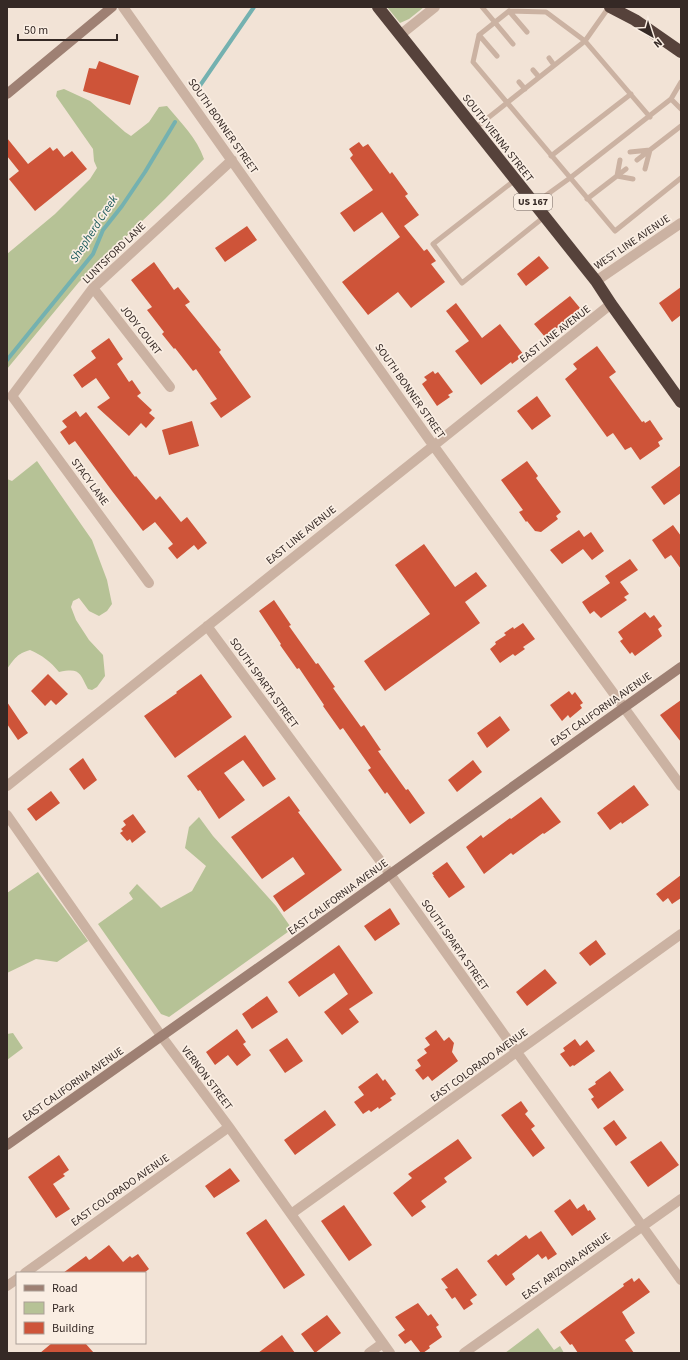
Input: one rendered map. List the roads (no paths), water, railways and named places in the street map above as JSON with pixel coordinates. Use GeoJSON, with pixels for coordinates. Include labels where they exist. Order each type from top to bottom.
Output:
{"type":"FeatureCollection","features":[{"type":"Feature","properties":{"kind":"highway","name":"SOUTH VIENNA STREET"},"geometry":{"type":"LineString","coordinates":[[378,7],[596,281],[681,402]]}},
{"type":"Feature","properties":{"kind":"highway"},"geometry":{"type":"LineString","coordinates":[[610,7],[635,20],[681,52]]}},
{"type":"Feature","properties":{"kind":"main road"},"geometry":{"type":"LineString","coordinates":[[7,94],[112,7]]}},
{"type":"Feature","properties":{"kind":"main road","name":"EAST CALIFORNIA AVENUE"},"geometry":{"type":"LineString","coordinates":[[7,1145],[162,1037],[681,667]]}},
{"type":"Feature","properties":{"kind":"street","name":"SOUTH BONNER STREET"},"geometry":{"type":"LineString","coordinates":[[123,7],[433,445],[681,786]]}},
{"type":"Feature","properties":{"kind":"street"},"geometry":{"type":"LineString","coordinates":[[400,35],[435,7]]}},
{"type":"Feature","properties":{"kind":"street","name":"LUNTSFORD LANE"},"geometry":{"type":"LineString","coordinates":[[12,396],[93,288],[232,160]]}},
{"type":"Feature","properties":{"kind":"street","name":"WEST LINE AVENUE"},"geometry":{"type":"LineString","coordinates":[[596,281],[681,223]]}},
{"type":"Feature","properties":{"kind":"street","name":"JODY COURT"},"geometry":{"type":"LineString","coordinates":[[93,288],[170,387]]}},
{"type":"Feature","properties":{"kind":"street","name":"EAST LINE AVENUE"},"geometry":{"type":"LineString","coordinates":[[7,786],[611,304]]}},
{"type":"Feature","properties":{"kind":"street","name":"STACY LANE"},"geometry":{"type":"LineString","coordinates":[[12,396],[149,583]]}},
{"type":"Feature","properties":{"kind":"street","name":"SOUTH SPARTA STREET"},"geometry":{"type":"LineString","coordinates":[[207,626],[390,874],[681,1280]]}},
{"type":"Feature","properties":{"kind":"street","name":"VERNON STREET"},"geometry":{"type":"LineString","coordinates":[[7,815],[162,1037],[390,1353]]}},
{"type":"Feature","properties":{"kind":"street","name":"EAST COLORADO AVENUE"},"geometry":{"type":"LineString","coordinates":[[291,1214],[681,934]]}},
{"type":"Feature","properties":{"kind":"street","name":"EAST COLORADO AVENUE"},"geometry":{"type":"LineString","coordinates":[[26,1272],[229,1128]]}},
{"type":"Feature","properties":{"kind":"street","name":"EAST ARIZONA AVENUE"},"geometry":{"type":"LineString","coordinates":[[464,1353],[681,1199]]}},
{"type":"Feature","properties":{"kind":"street"},"geometry":{"type":"LineString","coordinates":[[7,1286],[16,1280]]}},
{"type":"Feature","properties":{"kind":"street"},"geometry":{"type":"LineString","coordinates":[[370,1353],[383,1343]]}},
{"type":"Feature","properties":{"kind":"lane"},"geometry":{"type":"LineString","coordinates":[[482,7],[513,44]]}},
{"type":"Feature","properties":{"kind":"lane"},"geometry":{"type":"LineString","coordinates":[[474,129],[585,41],[610,7]]}},
{"type":"Feature","properties":{"kind":"lane"},"geometry":{"type":"LineString","coordinates":[[510,11],[527,32]]}},
{"type":"Feature","properties":{"kind":"lane"},"geometry":{"type":"LineString","coordinates":[[650,116],[585,41],[546,12],[510,11],[479,35],[473,62],[615,231],[681,178]]}},
{"type":"Feature","properties":{"kind":"lane"},"geometry":{"type":"LineString","coordinates":[[479,35],[497,56]]}},
{"type":"Feature","properties":{"kind":"lane"},"geometry":{"type":"LineString","coordinates":[[549,58],[554,65]]}},
{"type":"Feature","properties":{"kind":"lane"},"geometry":{"type":"LineString","coordinates":[[533,70],[539,77]]}},
{"type":"Feature","properties":{"kind":"lane"},"geometry":{"type":"LineString","coordinates":[[519,82],[525,89]]}},
{"type":"Feature","properties":{"kind":"lane"},"geometry":{"type":"LineString","coordinates":[[534,204],[570,178],[671,99],[681,82]]}},
{"type":"Feature","properties":{"kind":"lane"},"geometry":{"type":"LineString","coordinates":[[551,156],[630,94]]}},
{"type":"Feature","properties":{"kind":"lane"},"geometry":{"type":"LineString","coordinates":[[671,99],[681,109]]}},
{"type":"Feature","properties":{"kind":"lane"},"geometry":{"type":"LineString","coordinates":[[637,160],[681,126]]}},
{"type":"Feature","properties":{"kind":"lane"},"geometry":{"type":"LineString","coordinates":[[630,152],[650,150]]}},
{"type":"Feature","properties":{"kind":"lane"},"geometry":{"type":"LineString","coordinates":[[645,169],[650,150]]}},
{"type":"Feature","properties":{"kind":"lane"},"geometry":{"type":"LineString","coordinates":[[617,176],[620,160]]}},
{"type":"Feature","properties":{"kind":"lane"},"geometry":{"type":"LineString","coordinates":[[587,199],[626,169]]}},
{"type":"Feature","properties":{"kind":"lane"},"geometry":{"type":"LineString","coordinates":[[617,176],[633,179]]}},
{"type":"Feature","properties":{"kind":"lane"},"geometry":{"type":"LineString","coordinates":[[515,180],[433,244],[462,283],[544,217]]}},
{"type":"Feature","properties":{"kind":"waterway","name":"Shepherd Creek"},"geometry":{"type":"LineString","coordinates":[[199,87],[254,7]]}},
{"type":"Feature","properties":{"kind":"waterway","name":"Shepherd Creek"},"geometry":{"type":"LineString","coordinates":[[7,360],[93,254],[103,230],[122,206],[145,172],[175,122]]}}]}
